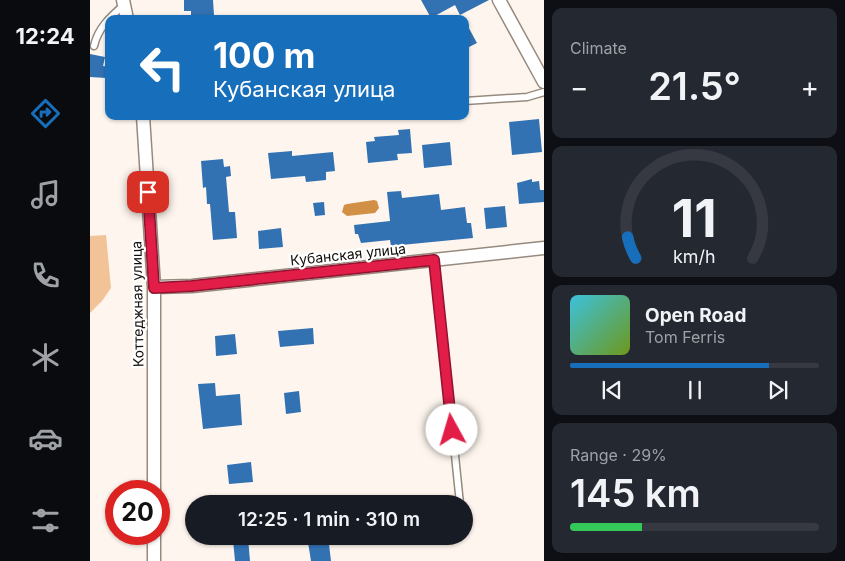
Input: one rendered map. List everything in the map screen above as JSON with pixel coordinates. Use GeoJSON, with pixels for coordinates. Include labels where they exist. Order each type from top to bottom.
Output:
{"type":"FeatureCollection","features":[{"type":"Feature","properties":{"kind":"street"},"geometry":{"type":"LineString","coordinates":[[499,0],[544,82]]}},
{"type":"Feature","properties":{"kind":"street"},"geometry":{"type":"LineString","coordinates":[[123,2],[126,15]]}},
{"type":"Feature","properties":{"kind":"street","name":"Коттеджная улица"},"geometry":{"type":"LineString","coordinates":[[143,120],[154,288],[154,480]]}},
{"type":"Feature","properties":{"kind":"street","name":"Кубанская улица"},"geometry":{"type":"LineString","coordinates":[[154,288],[192,286],[544,248]]}},
{"type":"Feature","properties":{"kind":"street"},"geometry":{"type":"LineString","coordinates":[[154,545],[154,561]]}},
{"type":"Feature","properties":{"kind":"lane"},"geometry":{"type":"LineString","coordinates":[[112,15],[123,2]]}},
{"type":"Feature","properties":{"kind":"lane"},"geometry":{"type":"LineString","coordinates":[[94,46],[96,36],[105,24]]}},
{"type":"Feature","properties":{"kind":"lane"},"geometry":{"type":"LineString","coordinates":[[469,101],[527,97],[544,92]]}},
{"type":"Feature","properties":{"kind":"lane"},"geometry":{"type":"LineString","coordinates":[[434,260],[459,495]]}},
{"type":"Feature","properties":{"kind":"shaded area"},"geometry":{"type":"Polygon","coordinates":[[[377,201],[379,208],[375,213],[347,216],[342,212],[344,205],[377,201]]]}},
{"type":"Feature","properties":{"kind":"shaded area"},"geometry":{"type":"Polygon","coordinates":[[[106,235],[111,288],[90,313],[90,236],[106,235]]]}},
{"type":"Feature","properties":{"kind":"building"},"geometry":{"type":"Polygon","coordinates":[[[184,0],[213,0],[214,15],[191,15],[191,11],[184,11],[184,0]]]}},
{"type":"Feature","properties":{"kind":"building"},"geometry":{"type":"Polygon","coordinates":[[[421,0],[489,0],[460,15],[455,5],[437,15],[429,15],[421,0]]]}},
{"type":"Feature","properties":{"kind":"building"},"geometry":{"type":"Polygon","coordinates":[[[469,28],[477,43],[469,47],[469,28]]]}},
{"type":"Feature","properties":{"kind":"building"},"geometry":{"type":"Polygon","coordinates":[[[90,54],[105,57],[103,66],[105,66],[105,78],[90,77],[90,54]]]}},
{"type":"Feature","properties":{"kind":"building"},"geometry":{"type":"Polygon","coordinates":[[[539,119],[542,152],[512,155],[509,122],[539,119]]]}},
{"type":"Feature","properties":{"kind":"building"},"geometry":{"type":"Polygon","coordinates":[[[410,129],[412,153],[397,154],[398,160],[368,163],[366,142],[375,141],[374,137],[399,135],[398,130],[410,129]]]}},
{"type":"Feature","properties":{"kind":"building"},"geometry":{"type":"Polygon","coordinates":[[[450,142],[452,165],[424,168],[422,145],[450,142]]]}},
{"type":"Feature","properties":{"kind":"building"},"geometry":{"type":"Polygon","coordinates":[[[292,151],[292,156],[333,152],[335,171],[326,172],[326,180],[306,182],[305,176],[271,179],[268,153],[292,151]]]}},
{"type":"Feature","properties":{"kind":"building"},"geometry":{"type":"Polygon","coordinates":[[[223,159],[224,167],[230,166],[231,176],[226,177],[229,212],[235,212],[237,238],[213,240],[210,204],[207,204],[206,187],[203,188],[201,161],[223,159]]]}},
{"type":"Feature","properties":{"kind":"building"},"geometry":{"type":"Polygon","coordinates":[[[532,179],[532,182],[539,181],[540,190],[544,190],[544,202],[519,204],[517,183],[532,179]]]}},
{"type":"Feature","properties":{"kind":"building"},"geometry":{"type":"Polygon","coordinates":[[[401,191],[402,198],[439,194],[441,210],[465,207],[467,223],[471,223],[473,238],[391,246],[390,240],[361,243],[358,234],[355,234],[354,225],[390,221],[387,192],[401,191]]]}},
{"type":"Feature","properties":{"kind":"building"},"geometry":{"type":"Polygon","coordinates":[[[324,202],[325,215],[315,216],[313,203],[324,202]]]}},
{"type":"Feature","properties":{"kind":"building"},"geometry":{"type":"Polygon","coordinates":[[[505,206],[507,227],[486,229],[484,208],[505,206]]]}},
{"type":"Feature","properties":{"kind":"building"},"geometry":{"type":"Polygon","coordinates":[[[281,228],[283,247],[259,249],[258,231],[281,228]]]}},
{"type":"Feature","properties":{"kind":"building"},"geometry":{"type":"Polygon","coordinates":[[[313,328],[314,344],[280,347],[278,331],[313,328]]]}},
{"type":"Feature","properties":{"kind":"building"},"geometry":{"type":"Polygon","coordinates":[[[235,334],[237,354],[216,356],[215,336],[235,334]]]}},
{"type":"Feature","properties":{"kind":"building"},"geometry":{"type":"Polygon","coordinates":[[[215,383],[216,396],[240,394],[242,425],[203,429],[198,384],[215,383]]]}},
{"type":"Feature","properties":{"kind":"building"},"geometry":{"type":"Polygon","coordinates":[[[299,391],[301,412],[286,414],[284,393],[299,391]]]}},
{"type":"Feature","properties":{"kind":"building"},"geometry":{"type":"Polygon","coordinates":[[[251,462],[253,482],[229,484],[227,465],[251,462]]]}},
{"type":"Feature","properties":{"kind":"building"},"geometry":{"type":"Polygon","coordinates":[[[233,545],[249,545],[250,561],[235,561],[233,545]]]}},
{"type":"Feature","properties":{"kind":"building"},"geometry":{"type":"Polygon","coordinates":[[[308,545],[329,545],[331,561],[311,561],[308,545]]]}},
{"type":"Feature","properties":{"kind":"route"},"geometry":{"type":"LineString","coordinates":[[148,192],[154,288],[192,286],[434,260],[452,430]]}}]}
